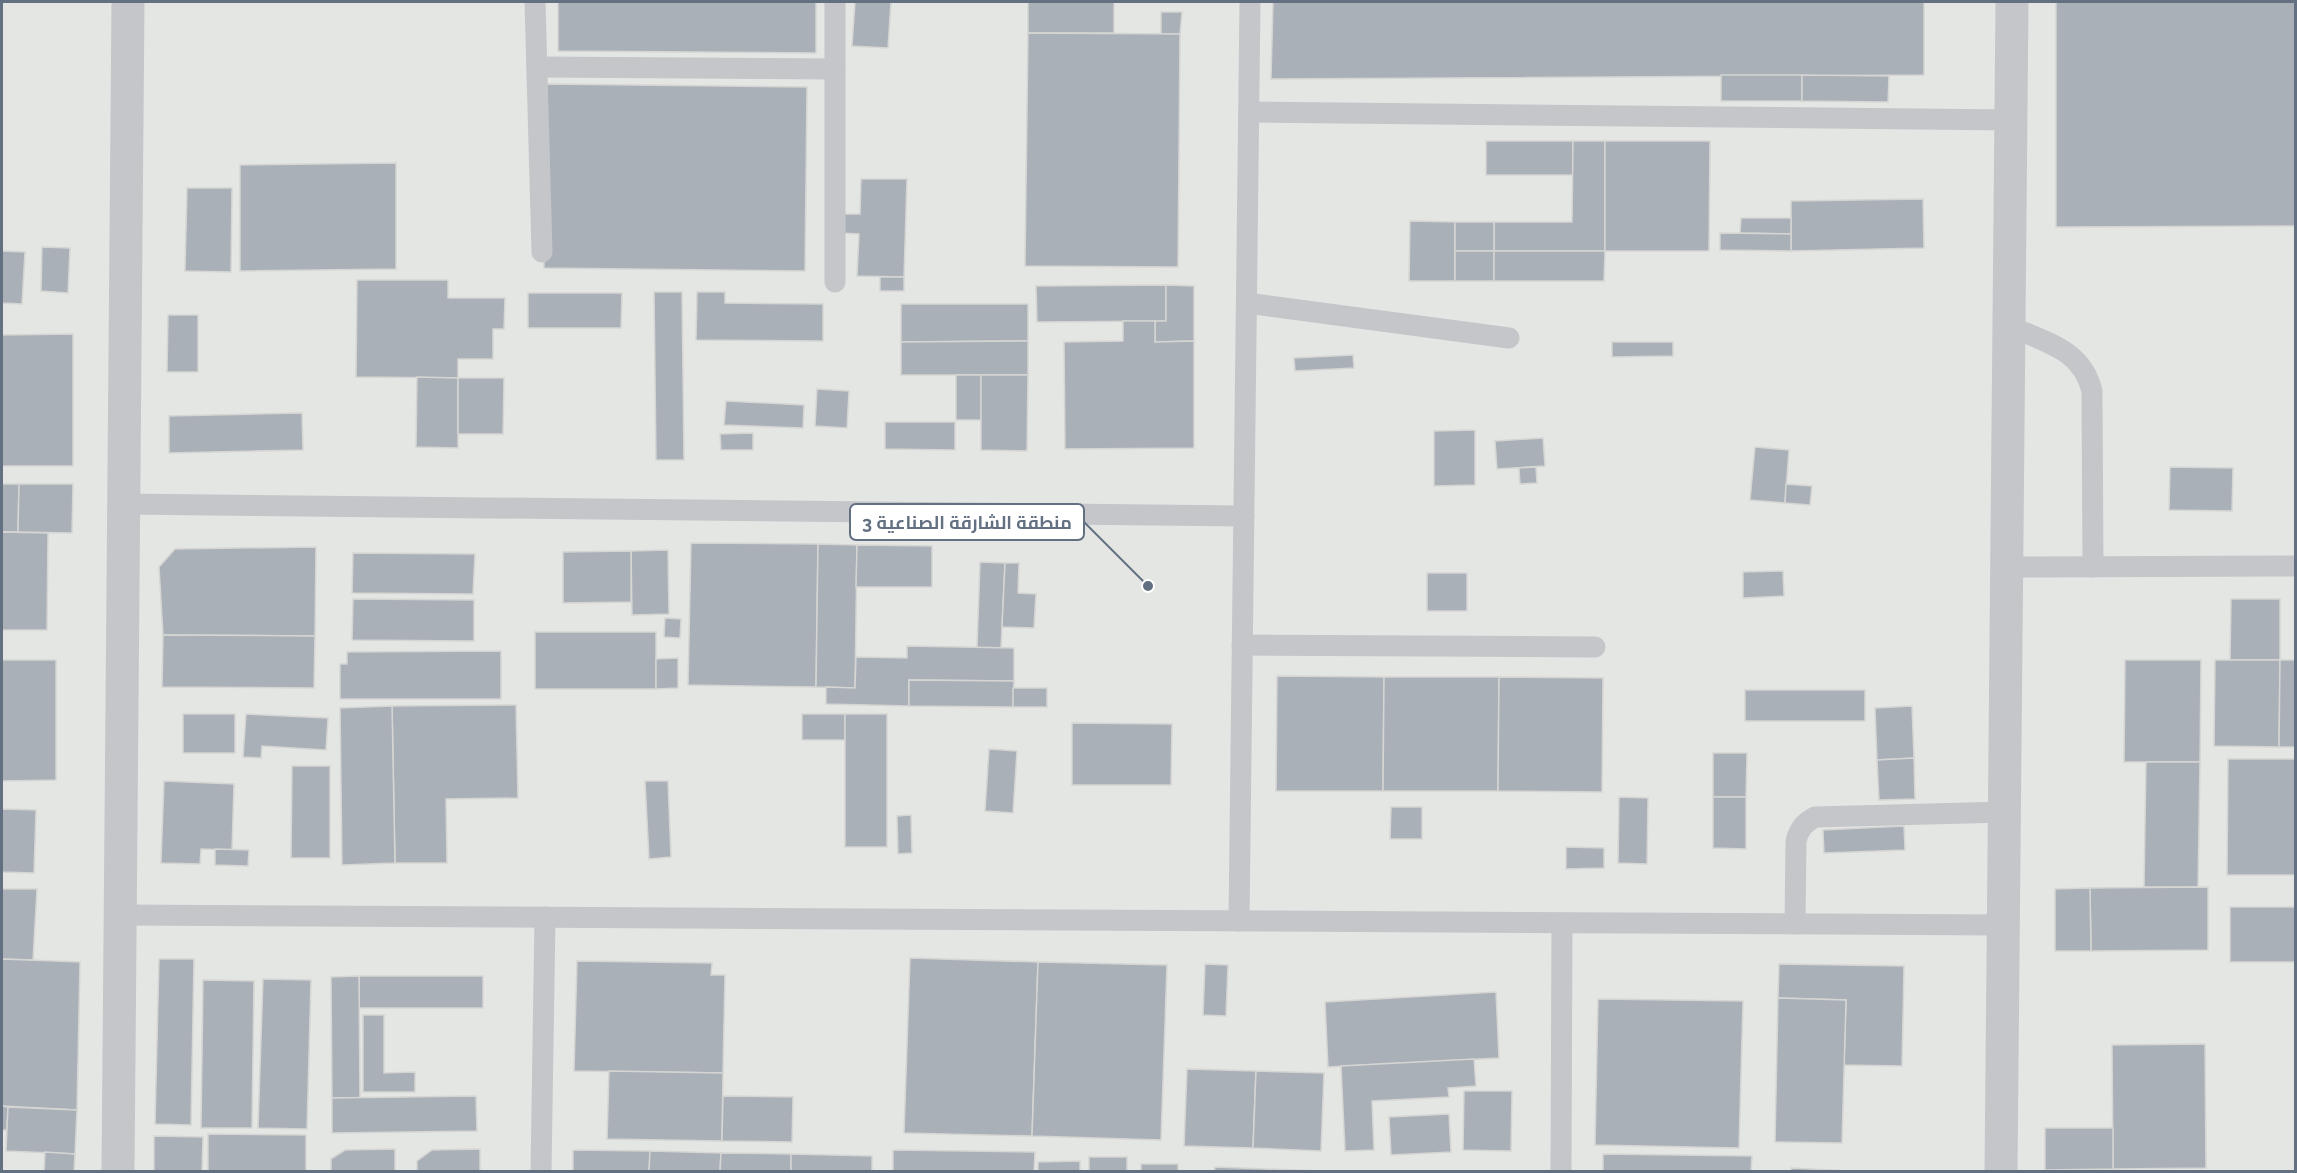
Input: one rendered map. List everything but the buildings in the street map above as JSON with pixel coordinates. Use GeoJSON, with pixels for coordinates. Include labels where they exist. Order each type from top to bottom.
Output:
{"type":"FeatureCollection","features":[{"type":"Feature","properties":{"kind":"street"},"geometry":{"type":"LineString","coordinates":[[118,1172],[128,2]]}},
{"type":"Feature","properties":{"kind":"street"},"geometry":{"type":"LineString","coordinates":[[2001,1172],[2012,2]]}},
{"type":"Feature","properties":{"kind":"lane"},"geometry":{"type":"LineString","coordinates":[[535,2],[542,252]]}},
{"type":"Feature","properties":{"kind":"lane"},"geometry":{"type":"LineString","coordinates":[[835,2],[835,282]]}},
{"type":"Feature","properties":{"kind":"lane"},"geometry":{"type":"LineString","coordinates":[[1239,921],[1250,2]]}},
{"type":"Feature","properties":{"kind":"lane"},"geometry":{"type":"LineString","coordinates":[[537,67],[835,69]]}},
{"type":"Feature","properties":{"kind":"lane"},"geometry":{"type":"LineString","coordinates":[[1249,112],[2011,120]]}},
{"type":"Feature","properties":{"kind":"lane"},"geometry":{"type":"LineString","coordinates":[[1246,303],[1509,338]]}},
{"type":"Feature","properties":{"kind":"lane"},"geometry":{"type":"LineString","coordinates":[[2009,326],[2074,357],[2089,378],[2092,391],[2092,567]]}},
{"type":"Feature","properties":{"kind":"lane"},"geometry":{"type":"LineString","coordinates":[[124,504],[1244,516]]}},
{"type":"Feature","properties":{"kind":"lane"},"geometry":{"type":"LineString","coordinates":[[2007,567],[2295,566]]}},
{"type":"Feature","properties":{"kind":"lane"},"geometry":{"type":"LineString","coordinates":[[1242,645],[1595,647]]}},
{"type":"Feature","properties":{"kind":"lane"},"geometry":{"type":"LineString","coordinates":[[1795,924],[1796,841],[1799,830],[1815,817],[2005,812]]}},
{"type":"Feature","properties":{"kind":"lane"},"geometry":{"type":"LineString","coordinates":[[120,915],[2004,925]]}},
{"type":"Feature","properties":{"kind":"lane"},"geometry":{"type":"LineString","coordinates":[[541,1172],[545,917]]}},
{"type":"Feature","properties":{"kind":"lane"},"geometry":{"type":"LineString","coordinates":[[1561,1172],[1562,923]]}},
{"type":"Feature","properties":{"kind":"shaded area"},"geometry":{"type":"Polygon","coordinates":[[[2,2],[2295,2],[2295,1171],[2,1171],[2,2]]]}},
{"type":"Feature","properties":{"kind":"place","name":"منطقة الشارقة الصناعية 3"},"geometry":{"type":"Point","coordinates":[1148,586]}}]}
